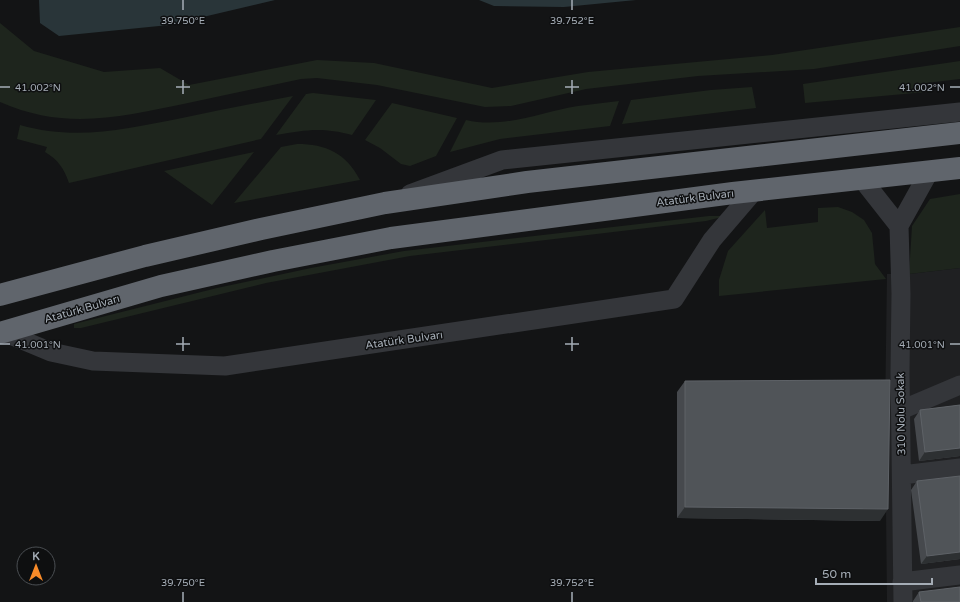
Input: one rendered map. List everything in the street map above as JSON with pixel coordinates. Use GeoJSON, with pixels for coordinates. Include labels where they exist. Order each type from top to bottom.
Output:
{"type":"FeatureCollection","features":[{"type":"Feature","properties":{"kind":"highway"},"geometry":{"type":"LineString","coordinates":[[0,295],[153,254],[261,228],[385,203],[527,182],[960,133]]}},
{"type":"Feature","properties":{"kind":"highway","name":"Atatürk Bulvarı"},"geometry":{"type":"LineString","coordinates":[[1,332],[161,286],[273,261],[392,238],[754,191],[960,168]]}},
{"type":"Feature","properties":{"kind":"street"},"geometry":{"type":"LineString","coordinates":[[385,203],[502,160],[960,112]]}},
{"type":"Feature","properties":{"kind":"street"},"geometry":{"type":"LineString","coordinates":[[862,179],[899,226],[929,172]]}},
{"type":"Feature","properties":{"kind":"street","name":"Atatürk Bulvarı"},"geometry":{"type":"LineString","coordinates":[[1,332],[51,352],[93,361],[225,366],[674,299],[712,240],[754,191]]}},
{"type":"Feature","properties":{"kind":"street","name":"310 Nolu Sokak"},"geometry":{"type":"LineString","coordinates":[[899,226],[901,294],[903,602]]}},
{"type":"Feature","properties":{"kind":"street"},"geometry":{"type":"LineString","coordinates":[[901,410],[960,385]]}},
{"type":"Feature","properties":{"kind":"street"},"geometry":{"type":"LineString","coordinates":[[902,475],[960,468]]}},
{"type":"Feature","properties":{"kind":"street"},"geometry":{"type":"LineString","coordinates":[[902,582],[960,575]]}},
{"type":"Feature","properties":{"kind":"shaded area"},"geometry":{"type":"Polygon","coordinates":[[[39,0],[275,0],[169,25],[59,36],[40,23],[39,0]]]}},
{"type":"Feature","properties":{"kind":"shaded area"},"geometry":{"type":"Polygon","coordinates":[[[479,0],[636,0],[564,7],[494,6],[479,0]]]}},
{"type":"Feature","properties":{"kind":"shaded area"},"geometry":{"type":"Polygon","coordinates":[[[0,23],[34,51],[104,72],[160,68],[189,85],[317,60],[374,63],[492,88],[588,72],[772,55],[960,27],[960,46],[814,69],[698,76],[586,89],[511,106],[485,107],[377,85],[317,78],[301,79],[139,113],[93,119],[71,119],[24,111],[0,102],[0,23]]]}},
{"type":"Feature","properties":{"kind":"shaded area"},"geometry":{"type":"Polygon","coordinates":[[[960,61],[960,79],[926,83],[926,92],[805,103],[803,84],[960,61]]]}},
{"type":"Feature","properties":{"kind":"shaded area"},"geometry":{"type":"Polygon","coordinates":[[[752,87],[756,108],[622,124],[631,100],[711,90],[752,87]]]}},
{"type":"Feature","properties":{"kind":"shaded area"},"geometry":{"type":"Polygon","coordinates":[[[313,93],[376,100],[352,135],[341,132],[314,130],[276,135],[306,94],[313,93]]]}},
{"type":"Feature","properties":{"kind":"shaded area"},"geometry":{"type":"Polygon","coordinates":[[[293,96],[261,139],[69,183],[60,165],[54,158],[45,152],[47,147],[17,139],[20,125],[41,130],[61,132],[101,132],[141,126],[293,96]]]}},
{"type":"Feature","properties":{"kind":"shaded area"},"geometry":{"type":"Polygon","coordinates":[[[619,101],[610,126],[500,139],[450,152],[466,120],[480,122],[508,121],[578,106],[619,101]]]}},
{"type":"Feature","properties":{"kind":"shaded area"},"geometry":{"type":"Polygon","coordinates":[[[392,103],[457,118],[436,156],[410,166],[401,164],[380,148],[365,140],[392,103]]]}},
{"type":"Feature","properties":{"kind":"shaded area"},"geometry":{"type":"Polygon","coordinates":[[[297,144],[317,146],[334,152],[348,163],[360,180],[234,203],[281,147],[297,144]]]}},
{"type":"Feature","properties":{"kind":"shaded area"},"geometry":{"type":"Polygon","coordinates":[[[254,152],[212,205],[164,171],[254,152]]]}},
{"type":"Feature","properties":{"kind":"shaded area"},"geometry":{"type":"Polygon","coordinates":[[[960,194],[960,268],[909,274],[912,226],[930,199],[960,194]]]}},
{"type":"Feature","properties":{"kind":"shaded area"},"geometry":{"type":"Polygon","coordinates":[[[838,207],[852,212],[864,220],[872,233],[875,264],[886,279],[719,296],[719,280],[728,251],[765,210],[767,228],[818,222],[818,208],[838,207]]]}},
{"type":"Feature","properties":{"kind":"shaded area"},"geometry":{"type":"Polygon","coordinates":[[[709,216],[726,216],[706,221],[410,256],[266,283],[81,328],[74,328],[74,324],[217,288],[311,268],[404,251],[709,216]]]}},
{"type":"Feature","properties":{"kind":"shaded area"},"geometry":{"type":"Polygon","coordinates":[[[960,268],[960,602],[887,602],[885,417],[887,274],[909,274],[960,268]]]}},
{"type":"Feature","properties":{"kind":"building"},"geometry":{"type":"Polygon","coordinates":[[[890,380],[888,509],[685,507],[685,381],[890,380]]]}},
{"type":"Feature","properties":{"kind":"building"},"geometry":{"type":"Polygon","coordinates":[[[960,405],[960,448],[925,452],[920,410],[960,405]]]}},
{"type":"Feature","properties":{"kind":"building"},"geometry":{"type":"Polygon","coordinates":[[[960,476],[960,552],[927,556],[917,481],[960,476]]]}},
{"type":"Feature","properties":{"kind":"building"},"geometry":{"type":"Polygon","coordinates":[[[960,587],[960,602],[921,602],[919,592],[960,587]]]}}]}
